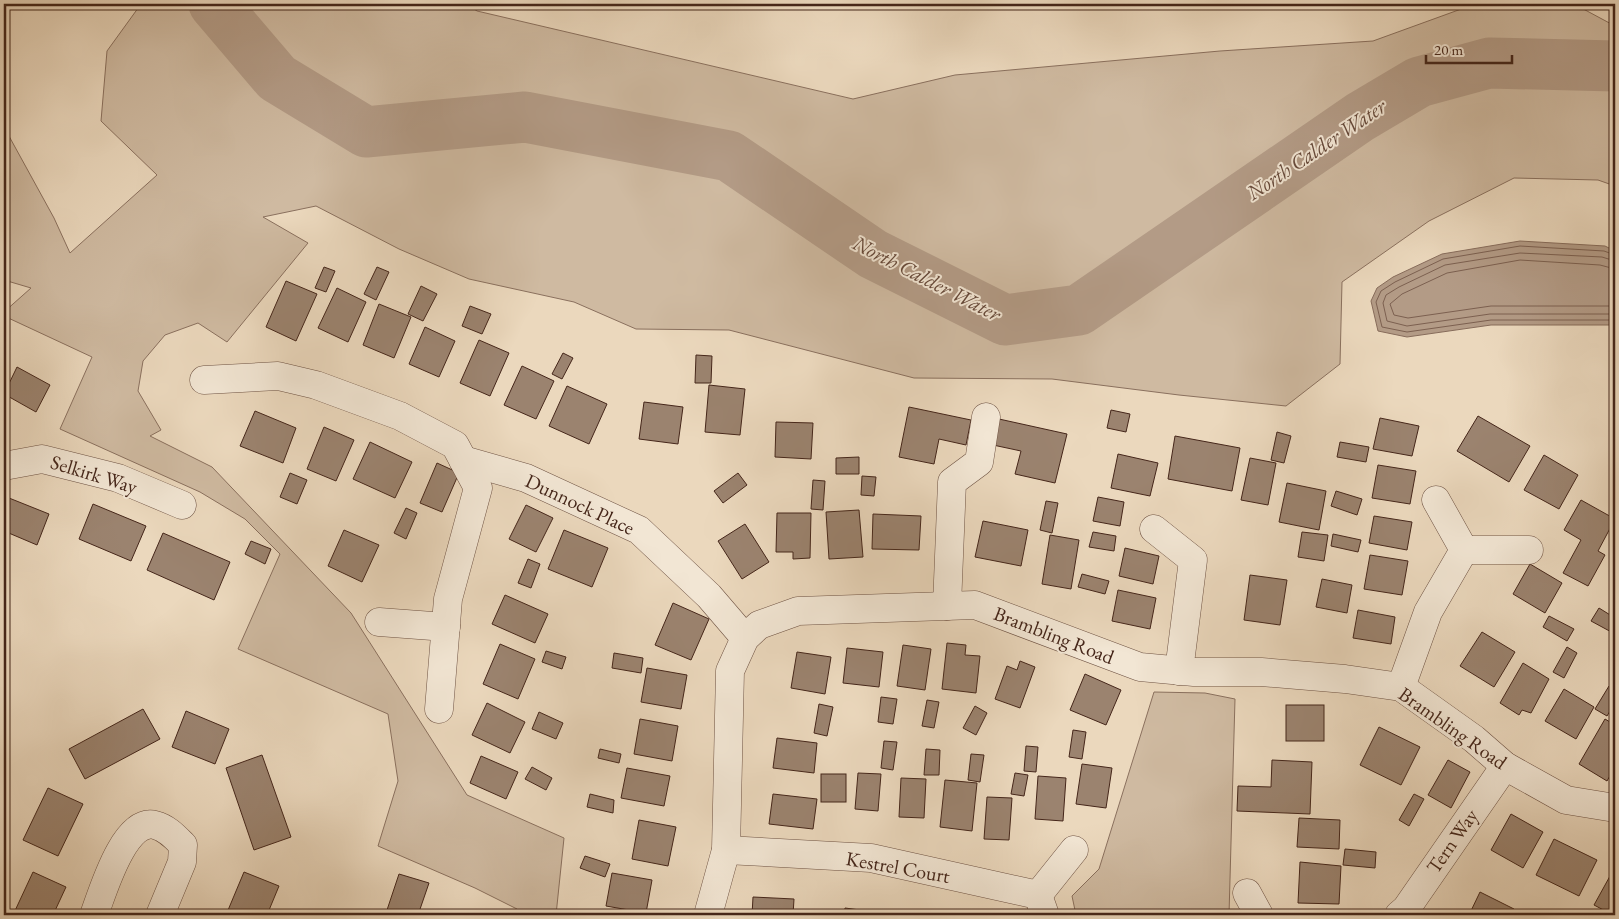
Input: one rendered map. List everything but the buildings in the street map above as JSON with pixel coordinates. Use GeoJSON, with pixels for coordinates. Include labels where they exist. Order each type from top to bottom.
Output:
{"type":"FeatureCollection","features":[{"type":"Feature","properties":{"kind":"street"},"geometry":{"type":"LineString","coordinates":[[204,380],[278,376],[316,385],[400,416],[455,445],[478,488],[448,599],[439,709]]}},
{"type":"Feature","properties":{"kind":"street"},"geometry":{"type":"LineString","coordinates":[[947,606],[952,482],[979,462],[986,417]]}},
{"type":"Feature","properties":{"kind":"street","name":"Selkirk Way"},"geometry":{"type":"LineString","coordinates":[[4,466],[42,459],[118,478],[182,505]]}},
{"type":"Feature","properties":{"kind":"street","name":"Dunnock Place"},"geometry":{"type":"LineString","coordinates":[[463,460],[526,478],[638,530],[709,596],[745,638]]}},
{"type":"Feature","properties":{"kind":"street"},"geometry":{"type":"LineString","coordinates":[[1436,500],[1464,550]]}},
{"type":"Feature","properties":{"kind":"street"},"geometry":{"type":"LineString","coordinates":[[1154,529],[1193,560],[1180,671]]}},
{"type":"Feature","properties":{"kind":"street"},"geometry":{"type":"LineString","coordinates":[[1464,550],[1529,550]]}},
{"type":"Feature","properties":{"kind":"street"},"geometry":{"type":"LineString","coordinates":[[1400,687],[1428,612],[1464,550]]}},
{"type":"Feature","properties":{"kind":"street","name":"Brambling Road"},"geometry":{"type":"LineString","coordinates":[[745,638],[759,626],[798,611],[975,604],[1140,667],[1180,671],[1261,672],[1345,679],[1400,687],[1474,739],[1505,766],[1566,800],[1614,806]]}},
{"type":"Feature","properties":{"kind":"street"},"geometry":{"type":"LineString","coordinates":[[379,622],[446,626]]}},
{"type":"Feature","properties":{"kind":"street"},"geometry":{"type":"LineString","coordinates":[[708,915],[726,850],[730,671],[745,638]]}},
{"type":"Feature","properties":{"kind":"street","name":"Tern Way"},"geometry":{"type":"LineString","coordinates":[[1399,915],[1406,908],[1505,766]]}},
{"type":"Feature","properties":{"kind":"street"},"geometry":{"type":"LineString","coordinates":[[94,915],[121,848],[139,827],[154,824],[167,830],[183,845],[182,862],[160,915]]}},
{"type":"Feature","properties":{"kind":"street","name":"Kestrel Court"},"geometry":{"type":"LineString","coordinates":[[726,850],[871,858],[1041,905],[1074,850]]}},
{"type":"Feature","properties":{"kind":"shaded area"},"geometry":{"type":"Polygon","coordinates":[[[141,4],[467,4],[477,11],[853,99],[955,75],[1220,51],[1373,41],[1475,4],[1574,4],[1615,26],[1615,186],[1598,180],[1514,178],[1429,221],[1342,282],[1340,364],[1286,406],[1052,379],[914,378],[729,330],[636,329],[574,302],[469,279],[399,249],[316,206],[263,217],[308,243],[227,342],[198,323],[165,335],[143,361],[138,391],[161,430],[150,436],[212,467],[351,613],[467,795],[564,838],[556,915],[516,915],[517,909],[475,888],[378,846],[398,781],[388,714],[238,649],[280,554],[245,519],[200,492],[60,429],[92,357],[4,316],[4,312],[31,288],[4,280],[4,127],[54,218],[70,253],[157,175],[101,121],[107,51],[141,4]]]}},
{"type":"Feature","properties":{"kind":"shaded area"},"geometry":{"type":"Polygon","coordinates":[[[1154,692],[1205,693],[1235,699],[1229,915],[1076,915],[1072,896],[1099,869],[1154,692]]]}},
{"type":"Feature","properties":{"kind":"water"},"geometry":{"type":"Polygon","coordinates":[[[1520,241],[1605,246],[1615,251],[1615,325],[1491,325],[1407,337],[1378,331],[1371,301],[1377,288],[1393,277],[1442,254],[1520,241]]]}},
{"type":"Feature","properties":{"kind":"waterway","name":"North Calder Water"},"geometry":{"type":"LineString","coordinates":[[214,4],[277,78],[366,132],[525,117],[729,156],[873,254],[1005,320],[1079,310],[1360,117],[1419,82],[1489,63],[1615,66]]}}]}
